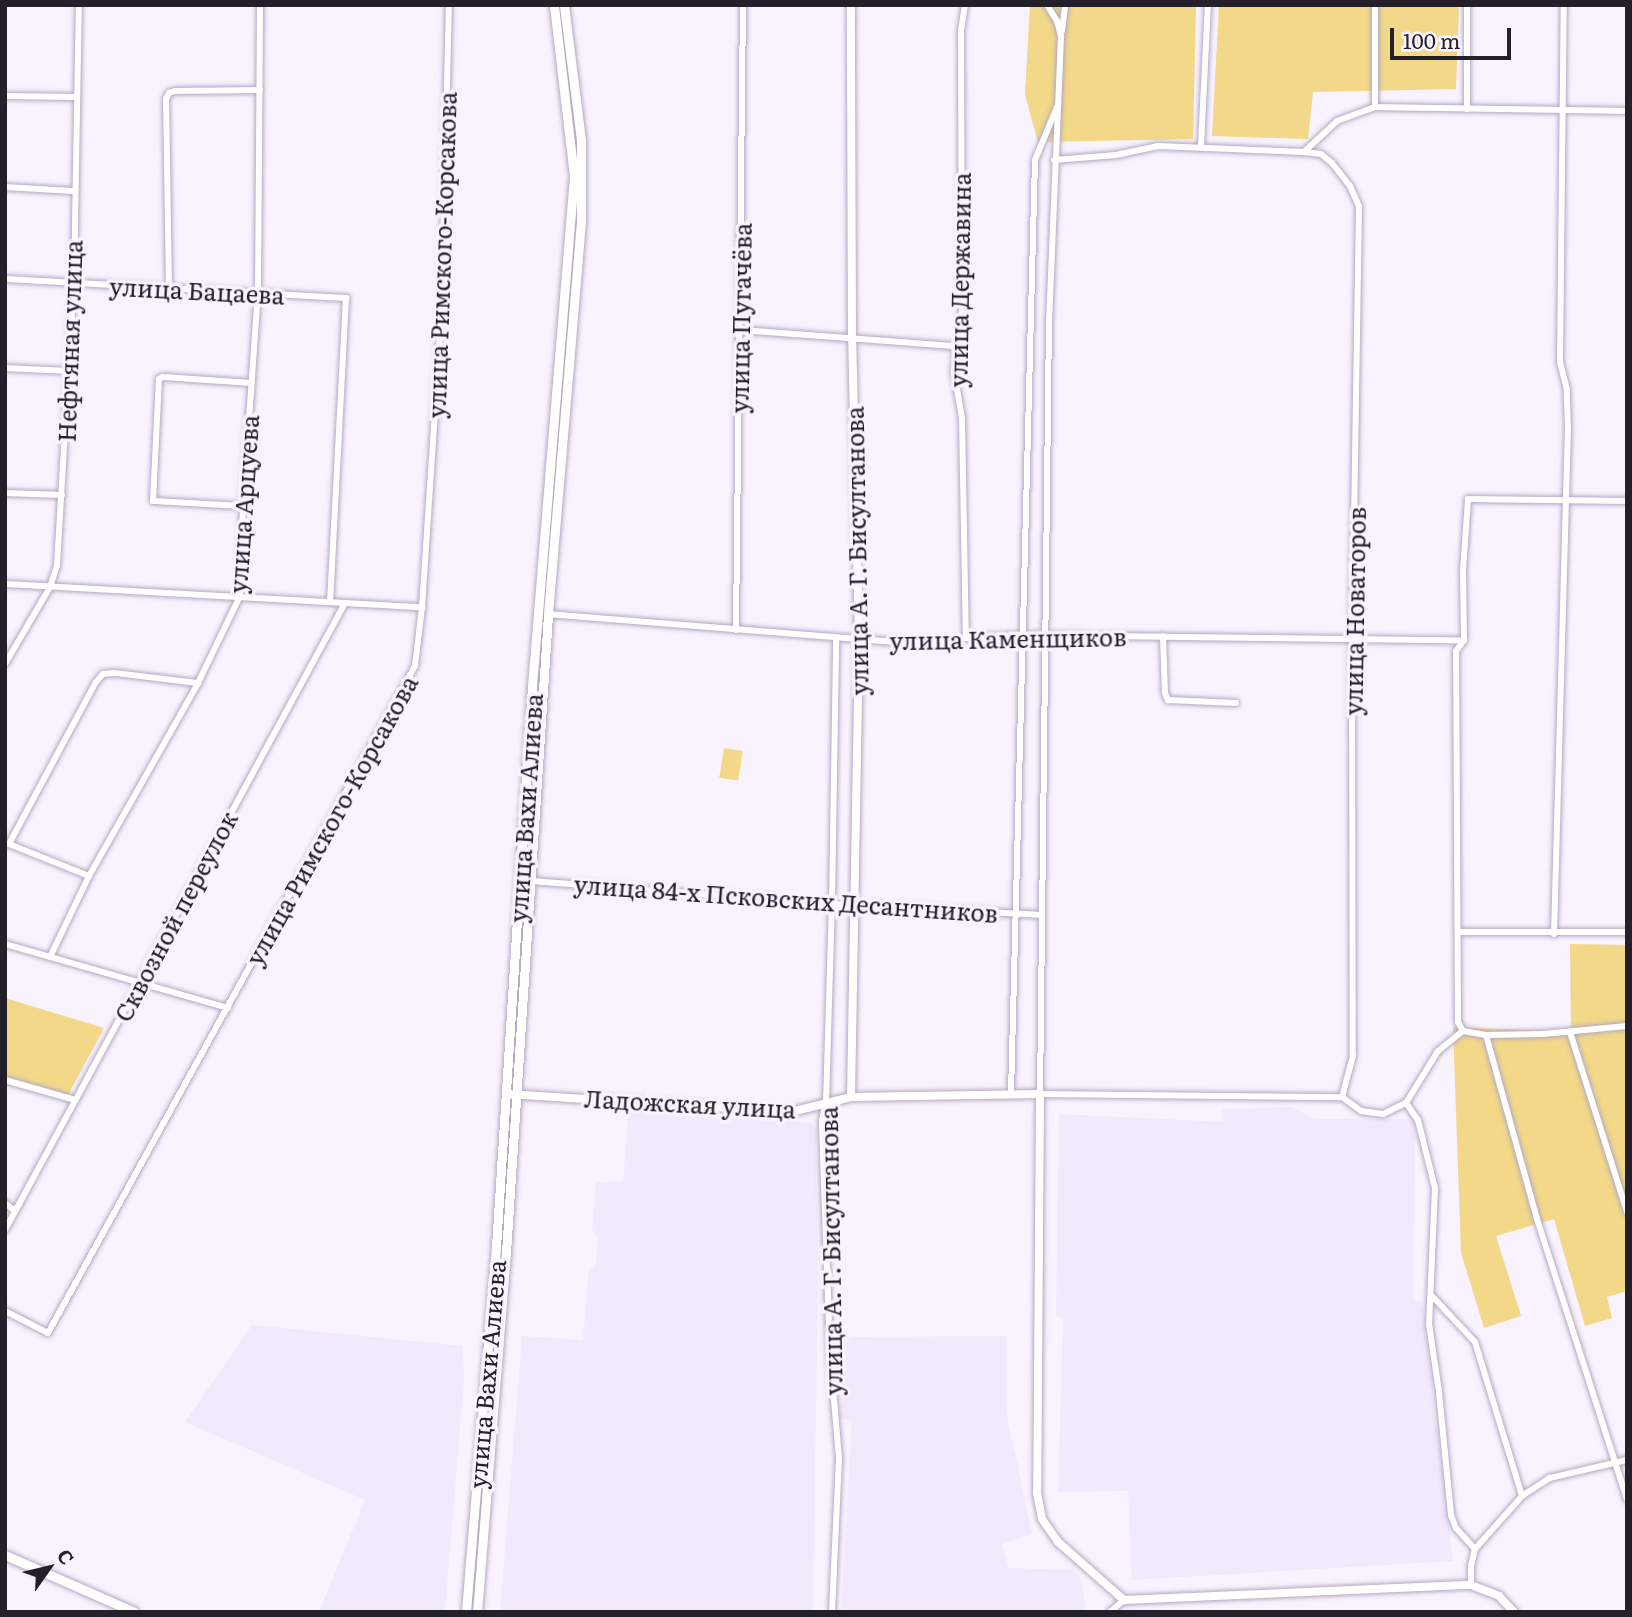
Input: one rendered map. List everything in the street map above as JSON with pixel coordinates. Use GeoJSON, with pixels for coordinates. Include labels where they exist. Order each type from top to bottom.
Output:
{"type":"FeatureCollection","features":[{"type":"Feature","properties":{"kind":"main road","name":"улица Вахи Алиева"},"geometry":{"type":"LineString","coordinates":[[477,1612],[574,176],[554,5]]}},
{"type":"Feature","properties":{"kind":"main road","name":"улица Вахи Алиева"},"geometry":{"type":"LineString","coordinates":[[466,1612],[531,881],[543,613],[580,233],[583,165],[564,5]]}},
{"type":"Feature","properties":{"kind":"main road"},"geometry":{"type":"LineString","coordinates":[[5,1555],[134,1612]]}},
{"type":"Feature","properties":{"kind":"street","name":"Нефтяная улица"},"geometry":{"type":"LineString","coordinates":[[5,664],[50,587],[57,565],[74,282],[79,5]]}},
{"type":"Feature","properties":{"kind":"street","name":"улица Арцуева"},"geometry":{"type":"LineString","coordinates":[[50,957],[89,876],[198,683],[240,596],[243,506],[258,293],[260,5]]}},
{"type":"Feature","properties":{"kind":"street","name":"улица Римского-Корсакова"},"geometry":{"type":"LineString","coordinates":[[5,1311],[48,1333],[415,666],[422,607],[442,307],[449,5]]}},
{"type":"Feature","properties":{"kind":"street","name":"улица Пугачёва"},"geometry":{"type":"LineString","coordinates":[[736,630],[743,5]]}},
{"type":"Feature","properties":{"kind":"street","name":"улица А. Г. Бисултанова"},"geometry":{"type":"LineString","coordinates":[[851,5],[852,338],[859,639],[851,1097]]}},
{"type":"Feature","properties":{"kind":"street","name":"улица Державина"},"geometry":{"type":"LineString","coordinates":[[965,5],[961,31],[962,335],[956,346],[954,382],[962,418],[966,638]]}},
{"type":"Feature","properties":{"kind":"street"},"geometry":{"type":"LineString","coordinates":[[1047,5],[1057,21],[1061,36]]}},
{"type":"Feature","properties":{"kind":"street"},"geometry":{"type":"LineString","coordinates":[[1065,5],[1054,160],[1048,317],[1040,915],[1039,1507],[1042,1519],[1058,1542],[1124,1601]]}},
{"type":"Feature","properties":{"kind":"street"},"geometry":{"type":"LineString","coordinates":[[1201,146],[1208,5]]}},
{"type":"Feature","properties":{"kind":"street"},"geometry":{"type":"LineString","coordinates":[[1375,5],[1375,107]]}},
{"type":"Feature","properties":{"kind":"street"},"geometry":{"type":"LineString","coordinates":[[1467,5],[1467,109]]}},
{"type":"Feature","properties":{"kind":"street"},"geometry":{"type":"LineString","coordinates":[[1554,934],[1567,390],[1560,362],[1564,5]]}},
{"type":"Feature","properties":{"kind":"street"},"geometry":{"type":"LineString","coordinates":[[169,289],[166,99],[169,93],[175,91],[260,90]]}},
{"type":"Feature","properties":{"kind":"street"},"geometry":{"type":"LineString","coordinates":[[5,96],[78,97]]}},
{"type":"Feature","properties":{"kind":"street"},"geometry":{"type":"LineString","coordinates":[[1011,1094],[1035,160],[1060,99]]}},
{"type":"Feature","properties":{"kind":"street"},"geometry":{"type":"LineString","coordinates":[[1054,160],[1116,155],[1158,146],[1304,152],[1337,121],[1375,107],[1627,111]]}},
{"type":"Feature","properties":{"kind":"street","name":"улица Новаторов"},"geometry":{"type":"LineString","coordinates":[[1304,152],[1321,154],[1332,163],[1350,186],[1359,206],[1352,639],[1353,1056],[1342,1097]]}},
{"type":"Feature","properties":{"kind":"street"},"geometry":{"type":"LineString","coordinates":[[5,187],[74,191]]}},
{"type":"Feature","properties":{"kind":"street","name":"улица Бацаева"},"geometry":{"type":"LineString","coordinates":[[5,279],[346,298],[330,602]]}},
{"type":"Feature","properties":{"kind":"street"},"geometry":{"type":"LineString","coordinates":[[741,330],[956,346]]}},
{"type":"Feature","properties":{"kind":"street"},"geometry":{"type":"LineString","coordinates":[[5,368],[69,371]]}},
{"type":"Feature","properties":{"kind":"street"},"geometry":{"type":"LineString","coordinates":[[243,506],[153,500],[159,379],[163,377],[252,383]]}},
{"type":"Feature","properties":{"kind":"street"},"geometry":{"type":"LineString","coordinates":[[5,493],[62,495]]}},
{"type":"Feature","properties":{"kind":"street"},"geometry":{"type":"LineString","coordinates":[[1463,1031],[1458,1022],[1456,651],[1464,640],[1463,571],[1468,499],[1627,501]]}},
{"type":"Feature","properties":{"kind":"street"},"geometry":{"type":"LineString","coordinates":[[5,584],[422,607]]}},
{"type":"Feature","properties":{"kind":"street","name":"Сквозной переулок"},"geometry":{"type":"LineString","coordinates":[[5,1230],[345,603]]}},
{"type":"Feature","properties":{"kind":"street","name":"улица Каменщиков"},"geometry":{"type":"LineString","coordinates":[[543,613],[736,630],[947,643],[966,638],[1024,635],[1464,640]]}},
{"type":"Feature","properties":{"kind":"street"},"geometry":{"type":"LineString","coordinates":[[1163,636],[1165,693],[1168,700],[1236,703]]}},
{"type":"Feature","properties":{"kind":"street","name":"улица А. Г. Бисултанова"},"geometry":{"type":"LineString","coordinates":[[832,1612],[839,1458],[829,1340],[822,1120],[826,1103],[832,904],[836,637]]}},
{"type":"Feature","properties":{"kind":"street"},"geometry":{"type":"LineString","coordinates":[[89,876],[9,845],[96,682],[103,674],[115,673],[198,683]]}},
{"type":"Feature","properties":{"kind":"street","name":"улица 84-х Псковских Десантников"},"geometry":{"type":"LineString","coordinates":[[531,881],[832,904],[1040,915]]}},
{"type":"Feature","properties":{"kind":"street"},"geometry":{"type":"LineString","coordinates":[[1458,932],[1627,932]]}},
{"type":"Feature","properties":{"kind":"street"},"geometry":{"type":"LineString","coordinates":[[5,944],[228,1008]]}},
{"type":"Feature","properties":{"kind":"street"},"geometry":{"type":"LineString","coordinates":[[1040,1094],[1342,1097],[1370,1114],[1383,1114],[1406,1103],[1438,1051],[1463,1031],[1486,1035],[1627,1026]]}},
{"type":"Feature","properties":{"kind":"street"},"geometry":{"type":"LineString","coordinates":[[1570,1031],[1627,1212]]}},
{"type":"Feature","properties":{"kind":"street"},"geometry":{"type":"LineString","coordinates":[[1486,1035],[1537,1219],[1627,1499]]}},
{"type":"Feature","properties":{"kind":"street"},"geometry":{"type":"LineString","coordinates":[[5,1080],[75,1100]]}},
{"type":"Feature","properties":{"kind":"street","name":"Ладожская улица"},"geometry":{"type":"LineString","coordinates":[[512,1094],[791,1112],[851,1097],[1040,1094]]}},
{"type":"Feature","properties":{"kind":"street"},"geometry":{"type":"LineString","coordinates":[[1406,1103],[1418,1120],[1435,1188],[1430,1339],[1439,1392],[1451,1515],[1456,1528],[1475,1549]]}},
{"type":"Feature","properties":{"kind":"street"},"geometry":{"type":"LineString","coordinates":[[5,1203],[15,1211]]}},
{"type":"Feature","properties":{"kind":"street"},"geometry":{"type":"LineString","coordinates":[[1431,1294],[1438,1306],[1460,1322],[1475,1342],[1522,1496]]}},
{"type":"Feature","properties":{"kind":"street"},"geometry":{"type":"LineString","coordinates":[[1471,1585],[1475,1549],[1522,1496],[1550,1478],[1627,1460]]}},
{"type":"Feature","properties":{"kind":"street"},"geometry":{"type":"LineString","coordinates":[[1110,1612],[1124,1601],[1471,1585],[1499,1596],[1514,1612]]}},
{"type":"Feature","properties":{"kind":"shaded area"},"geometry":{"type":"Polygon","coordinates":[[[1030,5],[1196,5],[1193,139],[1038,142],[1025,95],[1030,5]]]}},
{"type":"Feature","properties":{"kind":"shaded area"},"geometry":{"type":"Polygon","coordinates":[[[1219,5],[1459,5],[1456,89],[1313,92],[1308,139],[1212,136],[1219,5]]]}},
{"type":"Feature","properties":{"kind":"shaded area"},"geometry":{"type":"Polygon","coordinates":[[[724,748],[743,751],[738,781],[719,778],[724,748]]]}},
{"type":"Feature","properties":{"kind":"shaded area"},"geometry":{"type":"Polygon","coordinates":[[[1570,944],[1627,945],[1627,1291],[1607,1297],[1612,1318],[1585,1326],[1554,1219],[1496,1236],[1521,1316],[1484,1328],[1461,1253],[1453,1027],[1571,1032],[1570,944]]]}},
{"type":"Feature","properties":{"kind":"shaded area"},"geometry":{"type":"Polygon","coordinates":[[[5,998],[104,1028],[68,1095],[5,1076],[5,998]]]}},
{"type":"Feature","properties":{"kind":"shaded area"},"geometry":{"type":"Polygon","coordinates":[[[629,1106],[811,1123],[816,1128],[818,1273],[813,1612],[500,1612],[522,1336],[583,1340],[589,1268],[595,1268],[598,1237],[592,1232],[596,1183],[623,1181],[629,1106]]]}},
{"type":"Feature","properties":{"kind":"shaded area"},"geometry":{"type":"Polygon","coordinates":[[[1292,1107],[1315,1119],[1415,1119],[1413,1301],[1422,1301],[1453,1561],[1132,1580],[1128,1491],[1058,1492],[1063,1318],[1056,1317],[1059,1114],[1224,1122],[1223,1109],[1292,1107]]]}},
{"type":"Feature","properties":{"kind":"shaded area"},"geometry":{"type":"Polygon","coordinates":[[[252,1325],[463,1346],[464,1382],[445,1612],[319,1612],[365,1500],[185,1422],[252,1325]]]}},
{"type":"Feature","properties":{"kind":"shaded area"},"geometry":{"type":"Polygon","coordinates":[[[1006,1336],[1006,1411],[1032,1534],[1002,1544],[1009,1568],[1074,1570],[1080,1576],[1087,1612],[841,1612],[852,1420],[840,1419],[843,1337],[1006,1336]]]}}]}
